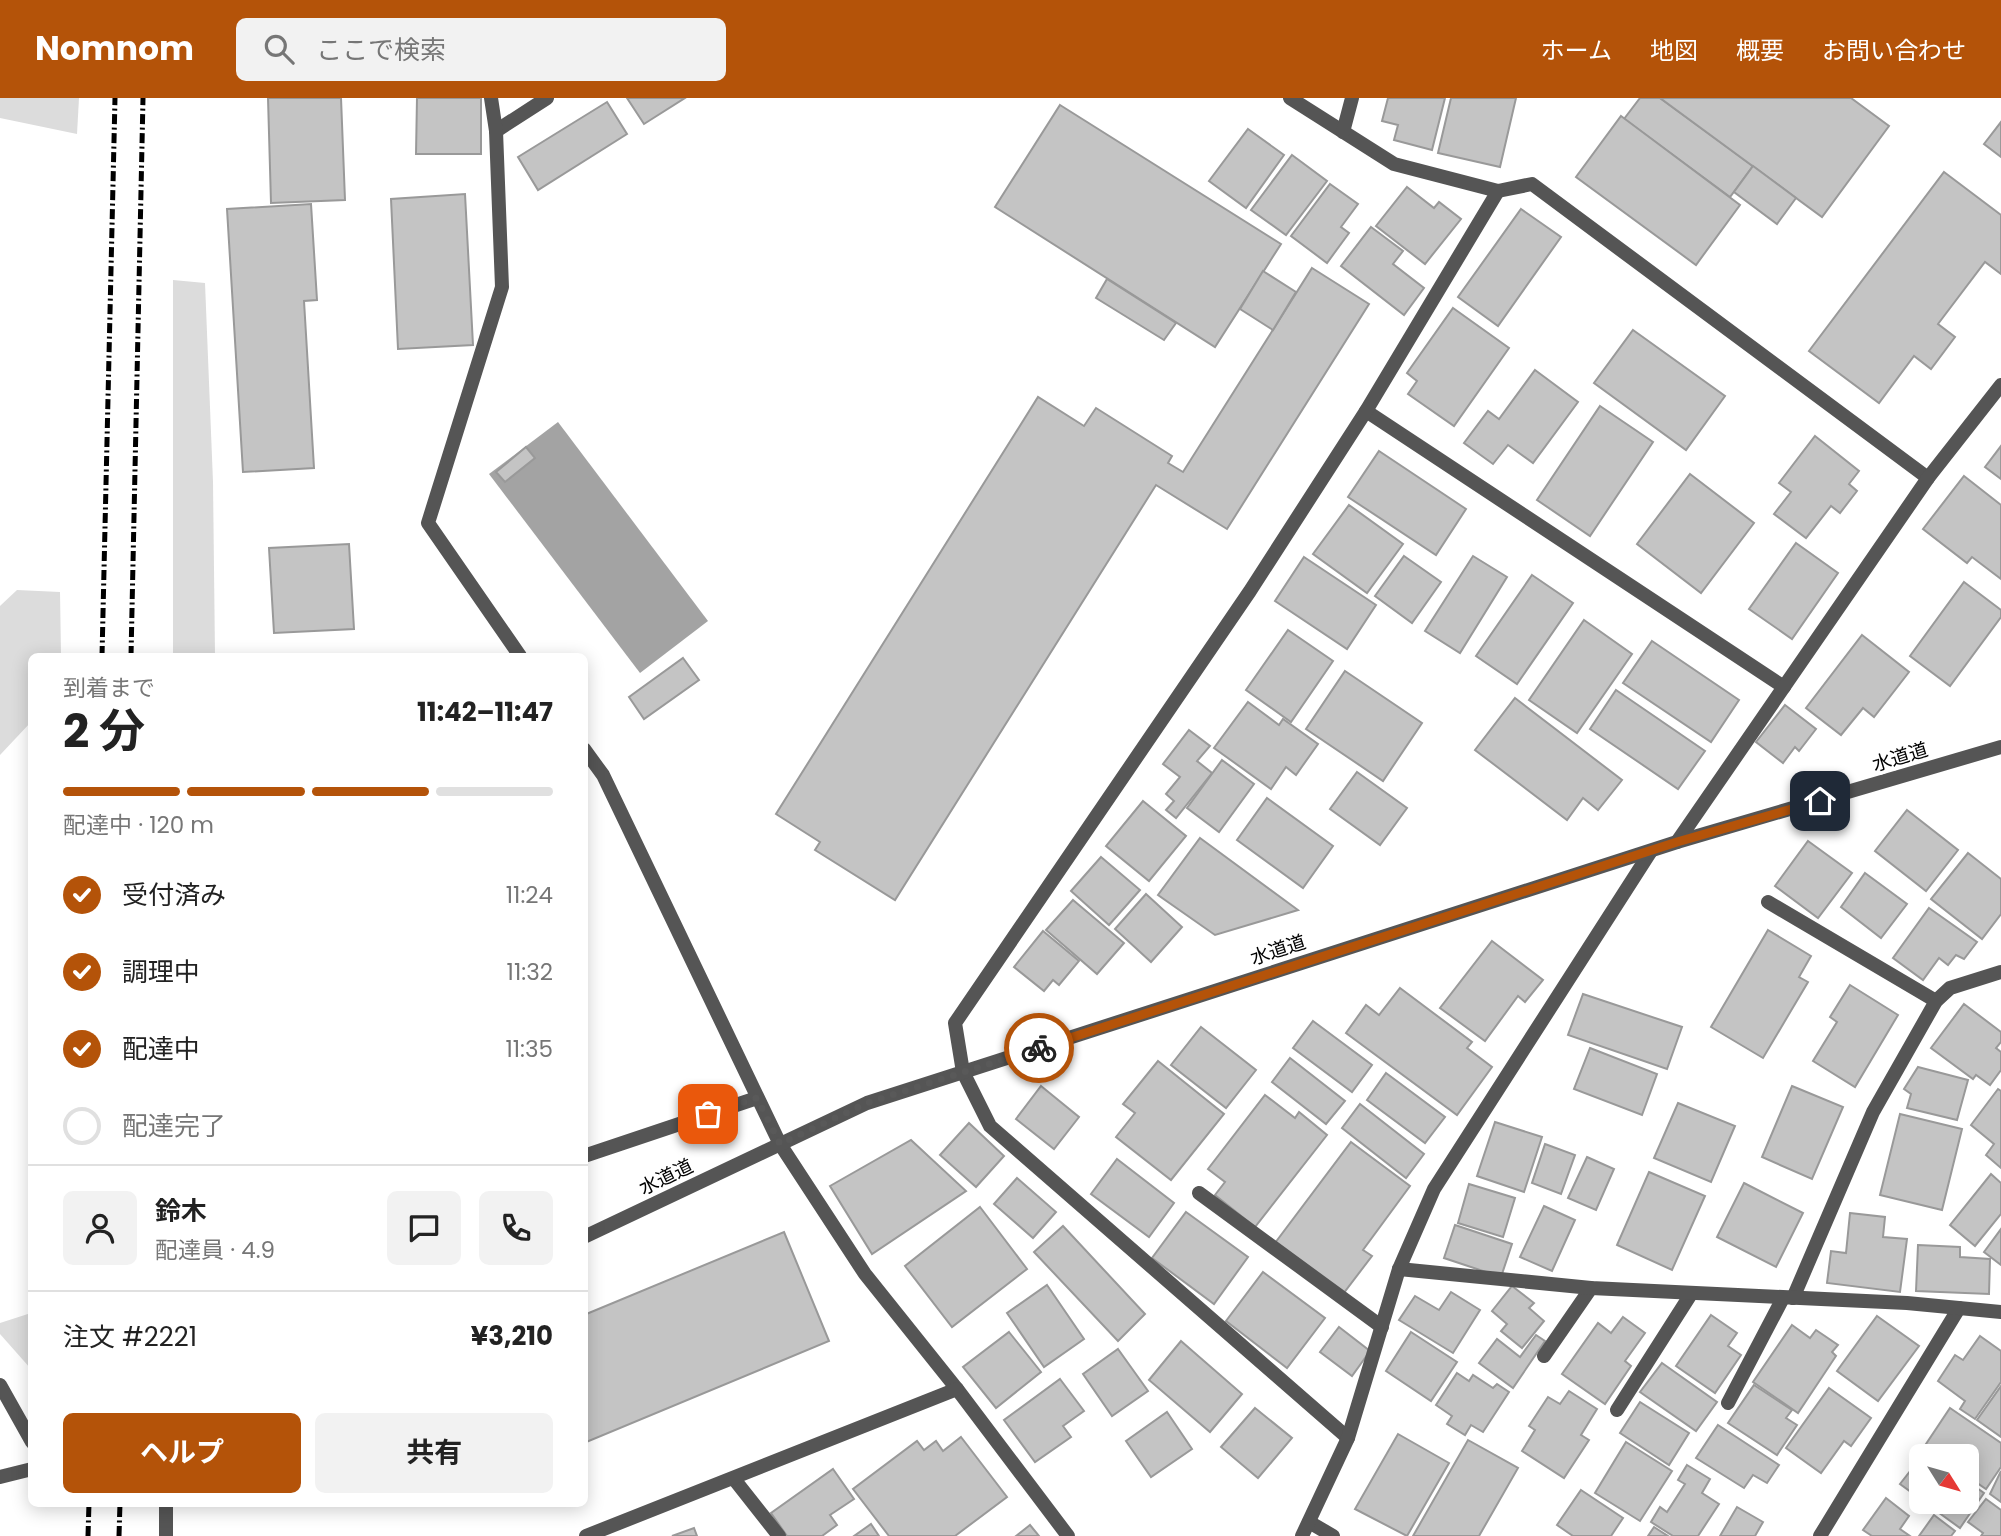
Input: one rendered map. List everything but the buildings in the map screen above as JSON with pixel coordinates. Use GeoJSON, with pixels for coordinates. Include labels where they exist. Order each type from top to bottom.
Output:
{"type":"FeatureCollection","features":[{"type":"Feature","properties":{"kind":"street"},"geometry":{"type":"LineString","coordinates":[[491,98],[496,131],[502,287],[428,523],[518,653]]}},
{"type":"Feature","properties":{"kind":"street"},"geometry":{"type":"LineString","coordinates":[[496,131],[547,98]]}},
{"type":"Feature","properties":{"kind":"street"},"geometry":{"type":"LineString","coordinates":[[1290,98],[1394,164],[1498,191],[1532,184],[1928,478]]}},
{"type":"Feature","properties":{"kind":"street"},"geometry":{"type":"LineString","coordinates":[[1343,132],[1352,98]]}},
{"type":"Feature","properties":{"kind":"street"},"geometry":{"type":"LineString","coordinates":[[1348,1438],[990,1126],[963,1072],[955,1023],[1250,591],[1366,411],[1498,191]]}},
{"type":"Feature","properties":{"kind":"street"},"geometry":{"type":"LineString","coordinates":[[1677,842],[1928,478],[2001,385]]}},
{"type":"Feature","properties":{"kind":"street"},"geometry":{"type":"LineString","coordinates":[[1366,411],[1784,687]]}},
{"type":"Feature","properties":{"kind":"street","name":"水道道"},"geometry":{"type":"LineString","coordinates":[[588,1235],[867,1103],[1677,842],[2001,747]]}},
{"type":"Feature","properties":{"kind":"street"},"geometry":{"type":"LineString","coordinates":[[588,754],[603,775],[780,1144],[865,1274],[957,1389],[1068,1536]]}},
{"type":"Feature","properties":{"kind":"street"},"geometry":{"type":"LineString","coordinates":[[1302,1536],[1348,1438],[1399,1269],[1434,1189],[1651,851]]}},
{"type":"Feature","properties":{"kind":"street"},"geometry":{"type":"LineString","coordinates":[[1768,902],[1936,1001]]}},
{"type":"Feature","properties":{"kind":"street"},"geometry":{"type":"LineString","coordinates":[[1728,1402],[1788,1298],[1873,1111],[1936,1001],[1950,988],[2001,972]]}},
{"type":"Feature","properties":{"kind":"street"},"geometry":{"type":"LineString","coordinates":[[588,1155],[757,1098]]}},
{"type":"Feature","properties":{"kind":"street"},"geometry":{"type":"LineString","coordinates":[[1199,1193],[1382,1326]]}},
{"type":"Feature","properties":{"kind":"street"},"geometry":{"type":"LineString","coordinates":[[1399,1269],[1591,1288],[2001,1312]]}},
{"type":"Feature","properties":{"kind":"street"},"geometry":{"type":"LineString","coordinates":[[1544,1356],[1591,1288]]}},
{"type":"Feature","properties":{"kind":"street"},"geometry":{"type":"LineString","coordinates":[[1617,1410],[1691,1294]]}},
{"type":"Feature","properties":{"kind":"street"},"geometry":{"type":"LineString","coordinates":[[1820,1536],[1959,1308]]}},
{"type":"Feature","properties":{"kind":"street"},"geometry":{"type":"LineString","coordinates":[[0,1385],[28,1436]]}},
{"type":"Feature","properties":{"kind":"street"},"geometry":{"type":"LineString","coordinates":[[586,1536],[957,1389]]}},
{"type":"Feature","properties":{"kind":"street"},"geometry":{"type":"LineString","coordinates":[[0,1477],[28,1470]]}},
{"type":"Feature","properties":{"kind":"street"},"geometry":{"type":"LineString","coordinates":[[734,1479],[779,1536]]}},
{"type":"Feature","properties":{"kind":"street"},"geometry":{"type":"LineString","coordinates":[[166,1507],[166,1536]]}},
{"type":"Feature","properties":{"kind":"street"},"geometry":{"type":"LineString","coordinates":[[1309,1522],[1334,1536]]}},
{"type":"Feature","properties":{"kind":"shaded area"},"geometry":{"type":"Polygon","coordinates":[[[0,98],[79,98],[77,134],[0,118],[0,98]]]}},
{"type":"Feature","properties":{"kind":"shaded area"},"geometry":{"type":"Polygon","coordinates":[[[173,280],[205,283],[213,482],[215,653],[173,653],[173,280]]]}},
{"type":"Feature","properties":{"kind":"shaded area"},"geometry":{"type":"Polygon","coordinates":[[[558,422],[708,621],[640,673],[489,474],[558,422]]]}},
{"type":"Feature","properties":{"kind":"shaded area"},"geometry":{"type":"Polygon","coordinates":[[[17,590],[60,592],[61,653],[28,653],[28,725],[0,755],[0,606],[17,590]]]}},
{"type":"Feature","properties":{"kind":"shaded area"},"geometry":{"type":"Polygon","coordinates":[[[28,1314],[28,1366],[0,1334],[0,1323],[28,1314]]]}},
{"type":"Feature","properties":{"kind":"railway"},"geometry":{"type":"LineString","coordinates":[[102,653],[115,98]]}},
{"type":"Feature","properties":{"kind":"railway"},"geometry":{"type":"LineString","coordinates":[[131,653],[143,98]]}},
{"type":"Feature","properties":{"kind":"railway"},"geometry":{"type":"LineString","coordinates":[[88,1536],[89,1507]]}},
{"type":"Feature","properties":{"kind":"railway"},"geometry":{"type":"LineString","coordinates":[[119,1536],[120,1507]]}},
{"type":"Feature","properties":{"kind":"way so far"},"geometry":{"type":"LineString","coordinates":[[708,1114],[757,1098],[780,1144],[867,1103],[1039,1048]]}},
{"type":"Feature","properties":{"kind":"route"},"geometry":{"type":"LineString","coordinates":[[1039,1048],[1677,842],[1820,801]]}}]}
